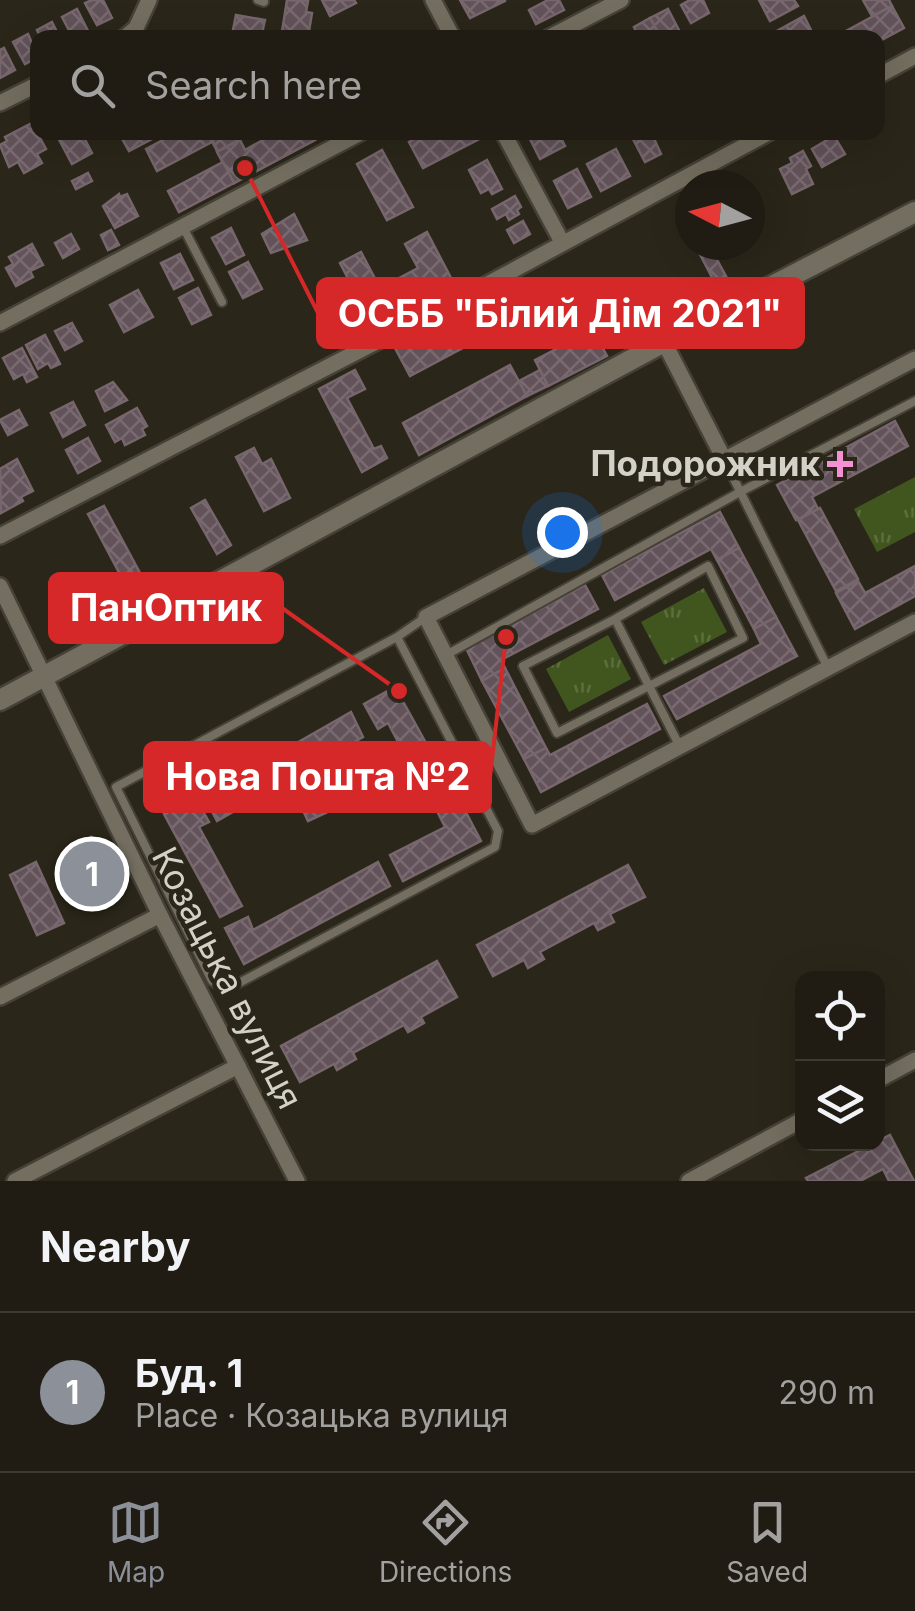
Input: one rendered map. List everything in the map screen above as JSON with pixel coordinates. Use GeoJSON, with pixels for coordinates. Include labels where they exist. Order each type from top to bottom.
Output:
{"type":"FeatureCollection","features":[{"type":"Feature","properties":{"kind":"street"},"geometry":{"type":"LineString","coordinates":[[134,30],[149,0]]}},
{"type":"Feature","properties":{"kind":"street"},"geometry":{"type":"LineString","coordinates":[[433,0],[449,30]]}},
{"type":"Feature","properties":{"kind":"street"},"geometry":{"type":"LineString","coordinates":[[563,30],[621,0]]}},
{"type":"Feature","properties":{"kind":"street"},"geometry":{"type":"LineString","coordinates":[[885,72],[915,56]]}},
{"type":"Feature","properties":{"kind":"street"},"geometry":{"type":"LineString","coordinates":[[0,103],[30,88]]}},
{"type":"Feature","properties":{"kind":"street"},"geometry":{"type":"LineString","coordinates":[[0,324],[347,140]]}},
{"type":"Feature","properties":{"kind":"street"},"geometry":{"type":"LineString","coordinates":[[507,140],[562,242]]}},
{"type":"Feature","properties":{"kind":"street"},"geometry":{"type":"LineString","coordinates":[[0,536],[469,294],[755,140]]}},
{"type":"Feature","properties":{"kind":"street"},"geometry":{"type":"LineString","coordinates":[[0,700],[664,342],[915,212]]}},
{"type":"Feature","properties":{"kind":"street"},"geometry":{"type":"LineString","coordinates":[[664,342],[724,459]]}},
{"type":"Feature","properties":{"kind":"street"},"geometry":{"type":"LineString","coordinates":[[915,359],[426,616],[532,825],[915,622]]}},
{"type":"Feature","properties":{"kind":"street","name":"Козацька вулиця"},"geometry":{"type":"LineString","coordinates":[[0,586],[109,791],[160,915],[297,1181]]}},
{"type":"Feature","properties":{"kind":"street"},"geometry":{"type":"LineString","coordinates":[[0,996],[160,915]]}},
{"type":"Feature","properties":{"kind":"street"},"geometry":{"type":"LineString","coordinates":[[885,1076],[915,1060]]}},
{"type":"Feature","properties":{"kind":"street"},"geometry":{"type":"LineString","coordinates":[[15,1181],[238,1066]]}},
{"type":"Feature","properties":{"kind":"street"},"geometry":{"type":"LineString","coordinates":[[689,1181],[795,1124]]}},
{"type":"Feature","properties":{"kind":"lane"},"geometry":{"type":"LineString","coordinates":[[184,227],[222,302]]}},
{"type":"Feature","properties":{"kind":"lane"},"geometry":{"type":"LineString","coordinates":[[446,655],[740,492],[915,401]]}},
{"type":"Feature","properties":{"kind":"lane"},"geometry":{"type":"LineString","coordinates":[[724,459],[828,668]]}},
{"type":"Feature","properties":{"kind":"lane"},"geometry":{"type":"LineString","coordinates":[[708,566],[742,638],[557,733],[523,666],[614,619],[708,566]]}},
{"type":"Feature","properties":{"kind":"lane"},"geometry":{"type":"LineString","coordinates":[[397,638],[498,831],[499,840],[494,847],[254,975],[228,986],[212,981],[109,791],[397,638],[426,616]]}},
{"type":"Feature","properties":{"kind":"lane"},"geometry":{"type":"LineString","coordinates":[[614,619],[680,747]]}},
{"type":"Feature","properties":{"kind":"green space"},"geometry":{"type":"Polygon","coordinates":[[[915,477],[915,532],[877,552],[854,509],[915,477]]]}},
{"type":"Feature","properties":{"kind":"green space"},"geometry":{"type":"Polygon","coordinates":[[[704,588],[727,632],[664,665],[641,622],[704,588]]]}},
{"type":"Feature","properties":{"kind":"green space"},"geometry":{"type":"Polygon","coordinates":[[[608,635],[631,679],[569,712],[546,669],[608,635]]]}},
{"type":"Feature","properties":{"kind":"building"},"geometry":{"type":"Polygon","coordinates":[[[103,0],[112,18],[97,25],[85,3],[103,0]]]}},
{"type":"Feature","properties":{"kind":"building"},"geometry":{"type":"Polygon","coordinates":[[[287,0],[308,1],[306,12],[312,13],[309,30],[282,30],[287,0]]]}},
{"type":"Feature","properties":{"kind":"building"},"geometry":{"type":"Polygon","coordinates":[[[322,0],[354,0],[356,3],[330,16],[322,0]]]}},
{"type":"Feature","properties":{"kind":"building"},"geometry":{"type":"Polygon","coordinates":[[[460,0],[505,0],[505,1],[470,18],[460,0]]]}},
{"type":"Feature","properties":{"kind":"building"},"geometry":{"type":"Polygon","coordinates":[[[548,0],[559,0],[564,10],[536,24],[529,10],[548,0]]]}},
{"type":"Feature","properties":{"kind":"building"},"geometry":{"type":"Polygon","coordinates":[[[703,0],[709,13],[691,23],[681,5],[703,0]]]}},
{"type":"Feature","properties":{"kind":"building"},"geometry":{"type":"Polygon","coordinates":[[[759,0],[794,0],[798,6],[770,21],[759,0]]]}},
{"type":"Feature","properties":{"kind":"building"},"geometry":{"type":"Polygon","coordinates":[[[863,0],[889,0],[892,6],[872,16],[863,0]]]}},
{"type":"Feature","properties":{"kind":"building"},"geometry":{"type":"Polygon","coordinates":[[[892,6],[904,28],[885,38],[885,30],[848,30],[892,6]]]}},
{"type":"Feature","properties":{"kind":"building"},"geometry":{"type":"Polygon","coordinates":[[[77,9],[88,30],[69,30],[62,17],[77,9]]]}},
{"type":"Feature","properties":{"kind":"building"},"geometry":{"type":"Polygon","coordinates":[[[668,9],[679,30],[657,30],[650,18],[668,9]]]}},
{"type":"Feature","properties":{"kind":"building"},"geometry":{"type":"Polygon","coordinates":[[[236,15],[265,20],[263,30],[233,30],[236,15]]]}},
{"type":"Feature","properties":{"kind":"building"},"geometry":{"type":"Polygon","coordinates":[[[804,16],[811,30],[779,30],[804,16]]]}},
{"type":"Feature","properties":{"kind":"building"},"geometry":{"type":"Polygon","coordinates":[[[650,18],[657,30],[635,30],[634,27],[650,18]]]}},
{"type":"Feature","properties":{"kind":"building"},"geometry":{"type":"Polygon","coordinates":[[[52,22],[56,30],[37,30],[52,22]]]}},
{"type":"Feature","properties":{"kind":"building"},"geometry":{"type":"Polygon","coordinates":[[[28,34],[30,61],[25,64],[13,42],[28,34]]]}},
{"type":"Feature","properties":{"kind":"building"},"geometry":{"type":"Polygon","coordinates":[[[4,48],[15,70],[0,78],[0,50],[4,48]]]}},
{"type":"Feature","properties":{"kind":"building"},"geometry":{"type":"Polygon","coordinates":[[[30,124],[30,140],[41,140],[46,149],[37,154],[42,163],[24,173],[18,162],[9,167],[0,145],[7,141],[5,137],[30,124]]]}},
{"type":"Feature","properties":{"kind":"building"},"geometry":{"type":"Polygon","coordinates":[[[59,140],[85,140],[92,153],[72,164],[59,140]]]}},
{"type":"Feature","properties":{"kind":"building"},"geometry":{"type":"Polygon","coordinates":[[[123,140],[150,140],[129,151],[123,140]]]}},
{"type":"Feature","properties":{"kind":"building"},"geometry":{"type":"Polygon","coordinates":[[[163,140],[212,142],[157,171],[146,149],[163,140]]]}},
{"type":"Feature","properties":{"kind":"building"},"geometry":{"type":"Polygon","coordinates":[[[211,140],[239,140],[245,150],[263,140],[315,140],[234,183],[211,140]]]}},
{"type":"Feature","properties":{"kind":"building"},"geometry":{"type":"Polygon","coordinates":[[[212,140],[238,140],[218,151],[212,140]]]}},
{"type":"Feature","properties":{"kind":"building"},"geometry":{"type":"Polygon","coordinates":[[[240,140],[245,150],[263,140],[315,140],[234,183],[217,152],[240,140]]]}},
{"type":"Feature","properties":{"kind":"building"},"geometry":{"type":"Polygon","coordinates":[[[413,140],[477,140],[423,168],[409,142],[413,140]]]}},
{"type":"Feature","properties":{"kind":"building"},"geometry":{"type":"Polygon","coordinates":[[[530,140],[562,140],[565,146],[540,159],[530,140]]]}},
{"type":"Feature","properties":{"kind":"building"},"geometry":{"type":"Polygon","coordinates":[[[634,140],[655,140],[661,154],[645,162],[634,140]]]}},
{"type":"Feature","properties":{"kind":"building"},"geometry":{"type":"Polygon","coordinates":[[[827,140],[836,140],[845,154],[822,167],[812,149],[827,140]]]}},
{"type":"Feature","properties":{"kind":"building"},"geometry":{"type":"Polygon","coordinates":[[[616,149],[630,176],[601,191],[587,164],[616,149]]]}},
{"type":"Feature","properties":{"kind":"building"},"geometry":{"type":"Polygon","coordinates":[[[382,150],[413,207],[387,220],[357,164],[382,150]]]}},
{"type":"Feature","properties":{"kind":"building"},"geometry":{"type":"Polygon","coordinates":[[[803,151],[811,166],[806,169],[813,184],[792,194],[780,169],[803,151]]]}},
{"type":"Feature","properties":{"kind":"building"},"geometry":{"type":"Polygon","coordinates":[[[487,160],[502,189],[492,194],[489,189],[481,193],[469,170],[487,160]]]}},
{"type":"Feature","properties":{"kind":"building"},"geometry":{"type":"Polygon","coordinates":[[[223,162],[234,183],[179,212],[168,191],[223,162]]]}},
{"type":"Feature","properties":{"kind":"building"},"geometry":{"type":"Polygon","coordinates":[[[577,169],[591,197],[568,208],[554,181],[577,169]]]}},
{"type":"Feature","properties":{"kind":"building"},"geometry":{"type":"Polygon","coordinates":[[[88,173],[92,181],[76,189],[72,181],[88,173]]]}},
{"type":"Feature","properties":{"kind":"building"},"geometry":{"type":"Polygon","coordinates":[[[119,194],[127,194],[138,216],[115,228],[103,206],[119,194]]]}},
{"type":"Feature","properties":{"kind":"building"},"geometry":{"type":"Polygon","coordinates":[[[515,196],[521,207],[517,210],[519,214],[509,220],[506,214],[497,219],[492,209],[515,196]]]}},
{"type":"Feature","properties":{"kind":"building"},"geometry":{"type":"Polygon","coordinates":[[[294,214],[307,240],[271,253],[262,234],[294,214]]]}},
{"type":"Feature","properties":{"kind":"building"},"geometry":{"type":"Polygon","coordinates":[[[523,221],[530,234],[514,243],[507,230],[523,221]]]}},
{"type":"Feature","properties":{"kind":"building"},"geometry":{"type":"Polygon","coordinates":[[[231,228],[244,255],[226,264],[212,238],[231,228]]]}},
{"type":"Feature","properties":{"kind":"building"},"geometry":{"type":"Polygon","coordinates":[[[111,230],[119,245],[108,250],[101,235],[111,230]]]}},
{"type":"Feature","properties":{"kind":"building"},"geometry":{"type":"Polygon","coordinates":[[[427,232],[451,278],[370,321],[340,263],[361,252],[380,288],[418,268],[405,244],[427,232]]]}},
{"type":"Feature","properties":{"kind":"building"},"geometry":{"type":"Polygon","coordinates":[[[71,234],[79,249],[63,258],[55,243],[71,234]]]}},
{"type":"Feature","properties":{"kind":"building"},"geometry":{"type":"Polygon","coordinates":[[[32,244],[43,265],[30,271],[33,277],[16,286],[6,268],[13,264],[9,257],[32,244]]]}},
{"type":"Feature","properties":{"kind":"building"},"geometry":{"type":"Polygon","coordinates":[[[180,254],[193,280],[174,289],[161,263],[180,254]]]}},
{"type":"Feature","properties":{"kind":"building"},"geometry":{"type":"Polygon","coordinates":[[[703,260],[717,260],[728,280],[716,285],[703,260]]]}},
{"type":"Feature","properties":{"kind":"building"},"geometry":{"type":"Polygon","coordinates":[[[248,262],[262,289],[243,298],[229,272],[248,262]]]}},
{"type":"Feature","properties":{"kind":"building"},"geometry":{"type":"Polygon","coordinates":[[[526,279],[540,307],[410,376],[395,348],[526,279]]]}},
{"type":"Feature","properties":{"kind":"building"},"geometry":{"type":"Polygon","coordinates":[[[198,288],[211,315],[192,324],[179,298],[198,288]]]}},
{"type":"Feature","properties":{"kind":"building"},"geometry":{"type":"Polygon","coordinates":[[[138,290],[153,317],[124,332],[110,305],[138,290]]]}},
{"type":"Feature","properties":{"kind":"building"},"geometry":{"type":"Polygon","coordinates":[[[72,323],[82,341],[65,350],[55,331],[72,323]]]}},
{"type":"Feature","properties":{"kind":"building"},"geometry":{"type":"Polygon","coordinates":[[[593,330],[607,356],[548,386],[535,360],[593,330]]]}},
{"type":"Feature","properties":{"kind":"building"},"geometry":{"type":"Polygon","coordinates":[[[45,335],[60,364],[51,368],[48,363],[38,369],[26,345],[45,335]]]}},
{"type":"Feature","properties":{"kind":"building"},"geometry":{"type":"Polygon","coordinates":[[[22,348],[37,377],[27,382],[23,374],[14,379],[3,358],[22,348]]]}},
{"type":"Feature","properties":{"kind":"building"},"geometry":{"type":"Polygon","coordinates":[[[510,365],[527,396],[419,455],[403,423],[510,365]]]}},
{"type":"Feature","properties":{"kind":"building"},"geometry":{"type":"Polygon","coordinates":[[[355,370],[365,389],[347,398],[374,449],[381,446],[387,458],[362,472],[319,389],[355,370]]]}},
{"type":"Feature","properties":{"kind":"building"},"geometry":{"type":"Polygon","coordinates":[[[540,370],[548,386],[527,396],[519,381],[540,370]]]}},
{"type":"Feature","properties":{"kind":"building"},"geometry":{"type":"Polygon","coordinates":[[[113,382],[127,400],[105,411],[96,391],[113,382]]]}},
{"type":"Feature","properties":{"kind":"building"},"geometry":{"type":"Polygon","coordinates":[[[73,402],[85,425],[63,437],[51,413],[73,402]]]}},
{"type":"Feature","properties":{"kind":"building"},"geometry":{"type":"Polygon","coordinates":[[[137,408],[147,426],[142,429],[145,435],[125,445],[122,438],[115,442],[106,425],[137,408]]]}},
{"type":"Feature","properties":{"kind":"building"},"geometry":{"type":"Polygon","coordinates":[[[19,410],[27,425],[8,435],[0,420],[19,410]]]}},
{"type":"Feature","properties":{"kind":"building"},"geometry":{"type":"Polygon","coordinates":[[[895,421],[908,446],[812,497],[818,509],[796,520],[777,485],[895,421]]]}},
{"type":"Feature","properties":{"kind":"building"},"geometry":{"type":"Polygon","coordinates":[[[88,438],[100,461],[78,473],[66,450],[88,438]]]}},
{"type":"Feature","properties":{"kind":"building"},"geometry":{"type":"Polygon","coordinates":[[[254,448],[262,464],[271,459],[290,498],[264,511],[236,457],[254,448]]]}},
{"type":"Feature","properties":{"kind":"building"},"geometry":{"type":"Polygon","coordinates":[[[17,459],[33,491],[1,513],[0,469],[17,459]]]}},
{"type":"Feature","properties":{"kind":"building"},"geometry":{"type":"Polygon","coordinates":[[[205,500],[231,545],[217,554],[191,508],[205,500]]]}},
{"type":"Feature","properties":{"kind":"building"},"geometry":{"type":"Polygon","coordinates":[[[104,506],[147,586],[131,595],[88,514],[104,506]]]}},
{"type":"Feature","properties":{"kind":"building"},"geometry":{"type":"Polygon","coordinates":[[[820,508],[858,579],[836,591],[798,520],[820,508]]]}},
{"type":"Feature","properties":{"kind":"building"},"geometry":{"type":"Polygon","coordinates":[[[720,512],[739,548],[717,560],[711,549],[615,600],[602,575],[720,512]]]}},
{"type":"Feature","properties":{"kind":"building"},"geometry":{"type":"Polygon","coordinates":[[[739,548],[776,617],[754,629],[717,560],[739,548]]]}},
{"type":"Feature","properties":{"kind":"building"},"geometry":{"type":"Polygon","coordinates":[[[915,566],[915,596],[855,629],[836,593],[858,581],[865,593],[915,566]]]}},
{"type":"Feature","properties":{"kind":"building"},"geometry":{"type":"Polygon","coordinates":[[[585,585],[598,609],[501,660],[505,668],[482,681],[466,648],[585,585]]]}},
{"type":"Feature","properties":{"kind":"building"},"geometry":{"type":"Polygon","coordinates":[[[776,617],[797,656],[677,719],[664,696],[761,644],[754,629],[776,617]]]}},
{"type":"Feature","properties":{"kind":"building"},"geometry":{"type":"Polygon","coordinates":[[[505,668],[546,748],[524,759],[482,681],[505,668]]]}},
{"type":"Feature","properties":{"kind":"building"},"geometry":{"type":"Polygon","coordinates":[[[395,687],[452,790],[430,802],[388,723],[378,729],[364,704],[395,687]]]}},
{"type":"Feature","properties":{"kind":"building"},"geometry":{"type":"Polygon","coordinates":[[[647,704],[660,729],[541,792],[524,759],[546,748],[550,755],[647,704]]]}},
{"type":"Feature","properties":{"kind":"building"},"geometry":{"type":"Polygon","coordinates":[[[351,712],[363,737],[217,821],[204,796],[351,712]]]}},
{"type":"Feature","properties":{"kind":"building"},"geometry":{"type":"Polygon","coordinates":[[[195,797],[209,822],[199,827],[242,906],[220,917],[164,814],[195,797]]]}},
{"type":"Feature","properties":{"kind":"building"},"geometry":{"type":"Polygon","coordinates":[[[323,797],[330,811],[308,821],[302,808],[323,797]]]}},
{"type":"Feature","properties":{"kind":"building"},"geometry":{"type":"Polygon","coordinates":[[[459,799],[481,841],[403,881],[390,855],[445,827],[437,811],[459,799]]]}},
{"type":"Feature","properties":{"kind":"building"},"geometry":{"type":"Polygon","coordinates":[[[91,837],[119,898],[92,910],[65,850],[91,837]]]}},
{"type":"Feature","properties":{"kind":"building"},"geometry":{"type":"Polygon","coordinates":[[[36,862],[64,923],[37,935],[10,875],[36,862]]]}},
{"type":"Feature","properties":{"kind":"building"},"geometry":{"type":"Polygon","coordinates":[[[378,862],[390,886],[244,964],[225,928],[248,917],[253,930],[378,862]]]}},
{"type":"Feature","properties":{"kind":"building"},"geometry":{"type":"Polygon","coordinates":[[[628,865],[645,897],[610,914],[614,922],[598,930],[594,923],[540,952],[544,959],[528,968],[524,960],[493,976],[477,945],[628,865]]]}},
{"type":"Feature","properties":{"kind":"building"},"geometry":{"type":"Polygon","coordinates":[[[437,961],[457,997],[421,1017],[424,1023],[408,1032],[404,1025],[353,1053],[356,1059],[337,1070],[334,1064],[300,1082],[281,1046],[437,961]]]}},
{"type":"Feature","properties":{"kind":"building"},"geometry":{"type":"Polygon","coordinates":[[[890,1135],[914,1181],[889,1181],[883,1169],[860,1181],[806,1178],[859,1151],[885,1151],[885,1138],[890,1135]]]}},
{"type":"Feature","properties":{"kind":"place","name":"ОСББ \"Білий Дім 2021\""},"geometry":{"type":"Point","coordinates":[245,168]}},
{"type":"Feature","properties":{"kind":"place","name":"Подорожник"},"geometry":{"type":"Point","coordinates":[840,464]}},
{"type":"Feature","properties":{"kind":"place","name":"Нова Пошта №2"},"geometry":{"type":"Point","coordinates":[506,637]}},
{"type":"Feature","properties":{"kind":"place","name":"ПанОптик"},"geometry":{"type":"Point","coordinates":[399,691]}},
{"type":"Feature","properties":{"kind":"place","name":"Буд. 1"},"geometry":{"type":"Point","coordinates":[92,874]}}]}
